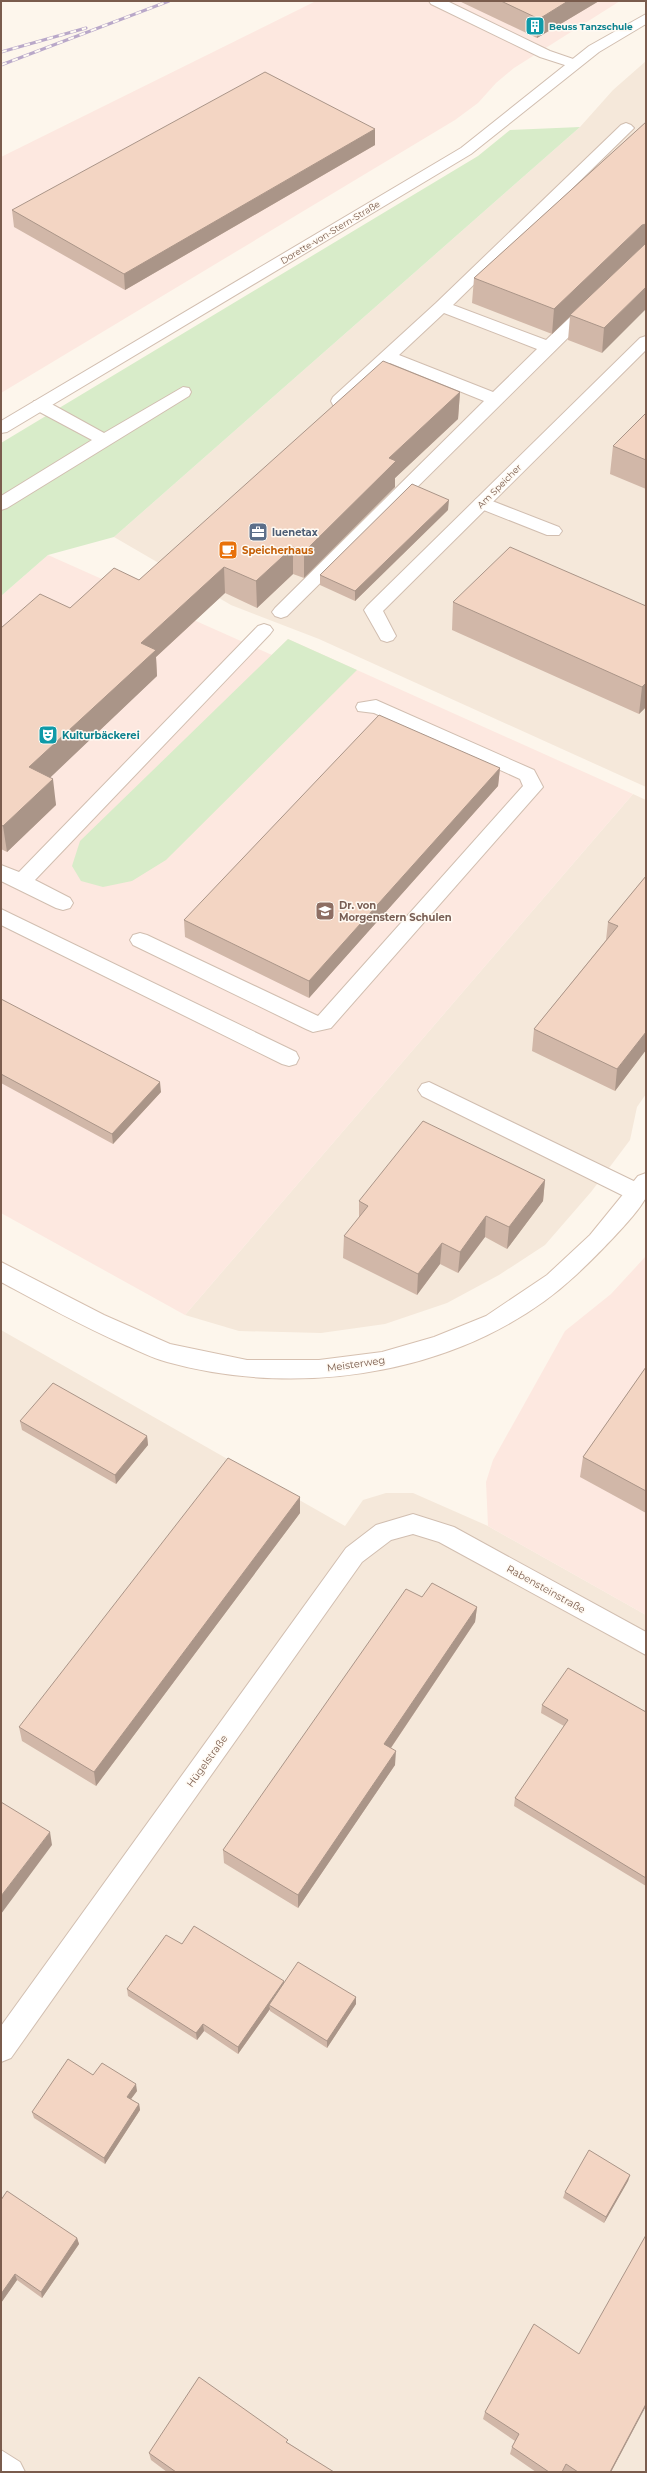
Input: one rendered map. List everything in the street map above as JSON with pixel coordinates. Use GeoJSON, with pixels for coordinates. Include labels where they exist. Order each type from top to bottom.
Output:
{"type":"FeatureCollection","features":[{"type":"Feature","properties":{"kind":"street"},"geometry":{"type":"LineString","coordinates":[[436,1],[545,54],[574,64]]}},
{"type":"Feature","properties":{"kind":"street","name":"Dorette-von-Stern-Straße"},"geometry":{"type":"LineString","coordinates":[[1,428],[466,151],[594,49],[646,18]]}},
{"type":"Feature","properties":{"kind":"street"},"geometry":{"type":"LineString","coordinates":[[329,410],[442,306],[626,128]]}},
{"type":"Feature","properties":{"kind":"street"},"geometry":{"type":"LineString","coordinates":[[281,612],[495,399],[600,298]]}},
{"type":"Feature","properties":{"kind":"street"},"geometry":{"type":"LineString","coordinates":[[442,306],[548,347]]}},
{"type":"Feature","properties":{"kind":"street","name":"Am Speicher"},"geometry":{"type":"LineString","coordinates":[[386,636],[373,610],[646,341]]}},
{"type":"Feature","properties":{"kind":"street"},"geometry":{"type":"LineString","coordinates":[[387,356],[495,399]]}},
{"type":"Feature","properties":{"kind":"street"},"geometry":{"type":"LineString","coordinates":[[1,504],[183,392]]}},
{"type":"Feature","properties":{"kind":"street"},"geometry":{"type":"LineString","coordinates":[[40,405],[104,440]]}},
{"type":"Feature","properties":{"kind":"street"},"geometry":{"type":"LineString","coordinates":[[482,503],[553,531]]}},
{"type":"Feature","properties":{"kind":"street"},"geometry":{"type":"LineString","coordinates":[[21,882],[264,630]]}},
{"type":"Feature","properties":{"kind":"street"},"geometry":{"type":"LineString","coordinates":[[140,940],[313,1024],[324,1023],[533,786],[527,775],[376,706],[365,708]]}},
{"type":"Feature","properties":{"kind":"street"},"geometry":{"type":"LineString","coordinates":[[1,872],[63,903]]}},
{"type":"Feature","properties":{"kind":"street"},"geometry":{"type":"LineString","coordinates":[[1,916],[288,1058]]}},
{"type":"Feature","properties":{"kind":"street"},"geometry":{"type":"LineString","coordinates":[[429,1090],[642,1188]]}},
{"type":"Feature","properties":{"kind":"street","name":"Meisterweg"},"geometry":{"type":"LineString","coordinates":[[1,1271],[96,1322],[167,1353],[248,1369],[319,1369],[382,1361],[438,1345],[494,1323],[555,1281],[598,1241],[642,1188]]}},
{"type":"Feature","properties":{"kind":"street","name":"Hügelstraße"},"geometry":{"type":"LineString","coordinates":[[1,2049],[354,1555],[384,1532],[413,1524],[446,1534]]}},
{"type":"Feature","properties":{"kind":"street","name":"Rabensteinstraße"},"geometry":{"type":"LineString","coordinates":[[446,1534],[646,1644]]}},
{"type":"Feature","properties":{"kind":"street"},"geometry":{"type":"LineString","coordinates":[[1,2465],[10,2472]]}},
{"type":"Feature","properties":{"kind":"shaded area"},"geometry":{"type":"Polygon","coordinates":[[[316,1],[620,1],[514,68],[496,83],[478,103],[455,120],[1,393],[1,157],[316,1]]]}},
{"type":"Feature","properties":{"kind":"shaded area"},"geometry":{"type":"Polygon","coordinates":[[[646,61],[646,787],[319,639],[231,605],[114,537],[580,127],[613,90],[646,61]]]}},
{"type":"Feature","properties":{"kind":"shaded area"},"geometry":{"type":"Polygon","coordinates":[[[48,555],[272,655],[288,639],[633,794],[185,1315],[1,1213],[1,596],[48,555]]]}},
{"type":"Feature","properties":{"kind":"shaded area"},"geometry":{"type":"Polygon","coordinates":[[[633,794],[646,800],[646,1094],[637,1107],[630,1140],[591,1192],[545,1245],[499,1275],[447,1303],[385,1324],[321,1333],[239,1331],[185,1315],[633,794]]]}},
{"type":"Feature","properties":{"kind":"shaded area"},"geometry":{"type":"Polygon","coordinates":[[[646,1256],[646,1615],[488,1526],[486,1482],[493,1460],[565,1331],[611,1294],[646,1256]]]}},
{"type":"Feature","properties":{"kind":"shaded area"},"geometry":{"type":"Polygon","coordinates":[[[1,1330],[345,1526],[363,1500],[386,1493],[413,1493],[488,1526],[646,1615],[646,2472],[1,2472],[1,1330]]]}},
{"type":"Feature","properties":{"kind":"green space"},"geometry":{"type":"Polygon","coordinates":[[[580,127],[114,537],[48,555],[1,596],[1,443],[478,156],[510,130],[580,127]]]}},
{"type":"Feature","properties":{"kind":"green space"},"geometry":{"type":"Polygon","coordinates":[[[288,639],[357,670],[166,860],[132,881],[103,887],[81,881],[72,866],[80,841],[288,639]]]}},
{"type":"Feature","properties":{"kind":"building"},"geometry":{"type":"Polygon","coordinates":[[[501,1],[568,1],[539,19],[501,1]]]}},
{"type":"Feature","properties":{"kind":"building"},"geometry":{"type":"Polygon","coordinates":[[[265,72],[375,129],[124,274],[12,210],[265,72]]]}},
{"type":"Feature","properties":{"kind":"building"},"geometry":{"type":"Polygon","coordinates":[[[646,122],[646,224],[642,225],[554,309],[474,278],[646,122]]]}},
{"type":"Feature","properties":{"kind":"building"},"geometry":{"type":"Polygon","coordinates":[[[646,243],[646,287],[604,328],[570,315],[646,243]]]}},
{"type":"Feature","properties":{"kind":"building"},"geometry":{"type":"Polygon","coordinates":[[[383,361],[460,392],[389,458],[396,461],[304,552],[293,547],[256,581],[224,567],[141,643],[156,650],[29,767],[53,779],[3,826],[1,825],[1,628],[40,594],[70,608],[114,568],[139,580],[383,361]]]}},
{"type":"Feature","properties":{"kind":"building"},"geometry":{"type":"Polygon","coordinates":[[[646,413],[646,460],[613,446],[646,413]]]}},
{"type":"Feature","properties":{"kind":"building"},"geometry":{"type":"Polygon","coordinates":[[[412,484],[449,500],[355,591],[320,575],[412,484]]]}},
{"type":"Feature","properties":{"kind":"building"},"geometry":{"type":"Polygon","coordinates":[[[510,547],[646,606],[646,683],[642,687],[453,602],[510,547]]]}},
{"type":"Feature","properties":{"kind":"building"},"geometry":{"type":"Polygon","coordinates":[[[379,715],[500,768],[309,981],[184,920],[379,715]]]}},
{"type":"Feature","properties":{"kind":"building"},"geometry":{"type":"Polygon","coordinates":[[[646,876],[646,1032],[617,1069],[534,1029],[618,926],[608,922],[646,876]]]}},
{"type":"Feature","properties":{"kind":"building"},"geometry":{"type":"Polygon","coordinates":[[[1,999],[160,1082],[112,1134],[1,1074],[1,999]]]}},
{"type":"Feature","properties":{"kind":"building"},"geometry":{"type":"Polygon","coordinates":[[[423,1121],[545,1180],[509,1227],[486,1216],[460,1252],[442,1243],[418,1274],[344,1236],[368,1206],[359,1201],[423,1121]]]}},
{"type":"Feature","properties":{"kind":"building"},"geometry":{"type":"Polygon","coordinates":[[[646,1367],[646,1491],[583,1457],[646,1367]]]}},
{"type":"Feature","properties":{"kind":"building"},"geometry":{"type":"Polygon","coordinates":[[[53,1383],[147,1436],[115,1475],[20,1421],[53,1383]]]}},
{"type":"Feature","properties":{"kind":"building"},"geometry":{"type":"Polygon","coordinates":[[[228,1458],[300,1497],[94,1772],[19,1727],[228,1458]]]}},
{"type":"Feature","properties":{"kind":"building"},"geometry":{"type":"Polygon","coordinates":[[[432,1583],[477,1607],[384,1744],[396,1751],[298,1895],[223,1850],[406,1589],[422,1597],[432,1583]]]}},
{"type":"Feature","properties":{"kind":"building"},"geometry":{"type":"Polygon","coordinates":[[[568,1668],[646,1712],[646,1878],[515,1798],[568,1720],[542,1705],[568,1668]]]}},
{"type":"Feature","properties":{"kind":"building"},"geometry":{"type":"Polygon","coordinates":[[[1,1802],[50,1832],[1,1896],[1,1802]]]}},
{"type":"Feature","properties":{"kind":"building"},"geometry":{"type":"Polygon","coordinates":[[[194,1926],[284,1981],[238,2047],[203,2024],[196,2033],[127,1989],[166,1935],[182,1944],[194,1926]]]}},
{"type":"Feature","properties":{"kind":"building"},"geometry":{"type":"Polygon","coordinates":[[[298,1962],[356,1997],[327,2041],[269,2005],[298,1962]]]}},
{"type":"Feature","properties":{"kind":"building"},"geometry":{"type":"Polygon","coordinates":[[[68,2059],[93,2075],[102,2063],[136,2084],[127,2097],[139,2104],[104,2158],[32,2112],[68,2059]]]}},
{"type":"Feature","properties":{"kind":"building"},"geometry":{"type":"Polygon","coordinates":[[[589,2150],[630,2175],[606,2217],[565,2192],[589,2150]]]}},
{"type":"Feature","properties":{"kind":"building"},"geometry":{"type":"Polygon","coordinates":[[[7,2191],[77,2238],[41,2292],[15,2274],[1,2294],[1,2200],[7,2191]]]}},
{"type":"Feature","properties":{"kind":"building"},"geometry":{"type":"Polygon","coordinates":[[[646,2235],[646,2404],[610,2472],[578,2472],[566,2464],[562,2472],[549,2472],[512,2447],[519,2434],[485,2412],[534,2324],[579,2354],[646,2235]]]}},
{"type":"Feature","properties":{"kind":"building"},"geometry":{"type":"Polygon","coordinates":[[[199,2377],[288,2440],[286,2442],[334,2472],[176,2472],[149,2453],[199,2377]]]}},
{"type":"Feature","properties":{"kind":"railway"},"geometry":{"type":"LineString","coordinates":[[1,65],[169,1]]}},
{"type":"Feature","properties":{"kind":"railway"},"geometry":{"type":"LineString","coordinates":[[1,52],[86,28]]}},
{"type":"Feature","properties":{"kind":"place","name":"Beuss Tanzschule"},"geometry":{"type":"Point","coordinates":[535,26]}},
{"type":"Feature","properties":{"kind":"place","name":"luenetax"},"geometry":{"type":"Point","coordinates":[258,532]}},
{"type":"Feature","properties":{"kind":"place","name":"Speicherhaus"},"geometry":{"type":"Point","coordinates":[228,550]}},
{"type":"Feature","properties":{"kind":"place","name":"Kulturbäckerei"},"geometry":{"type":"Point","coordinates":[48,735]}},
{"type":"Feature","properties":{"kind":"place","name":"Dr. von Morgenstern Schulen"},"geometry":{"type":"Point","coordinates":[325,911]}}]}
